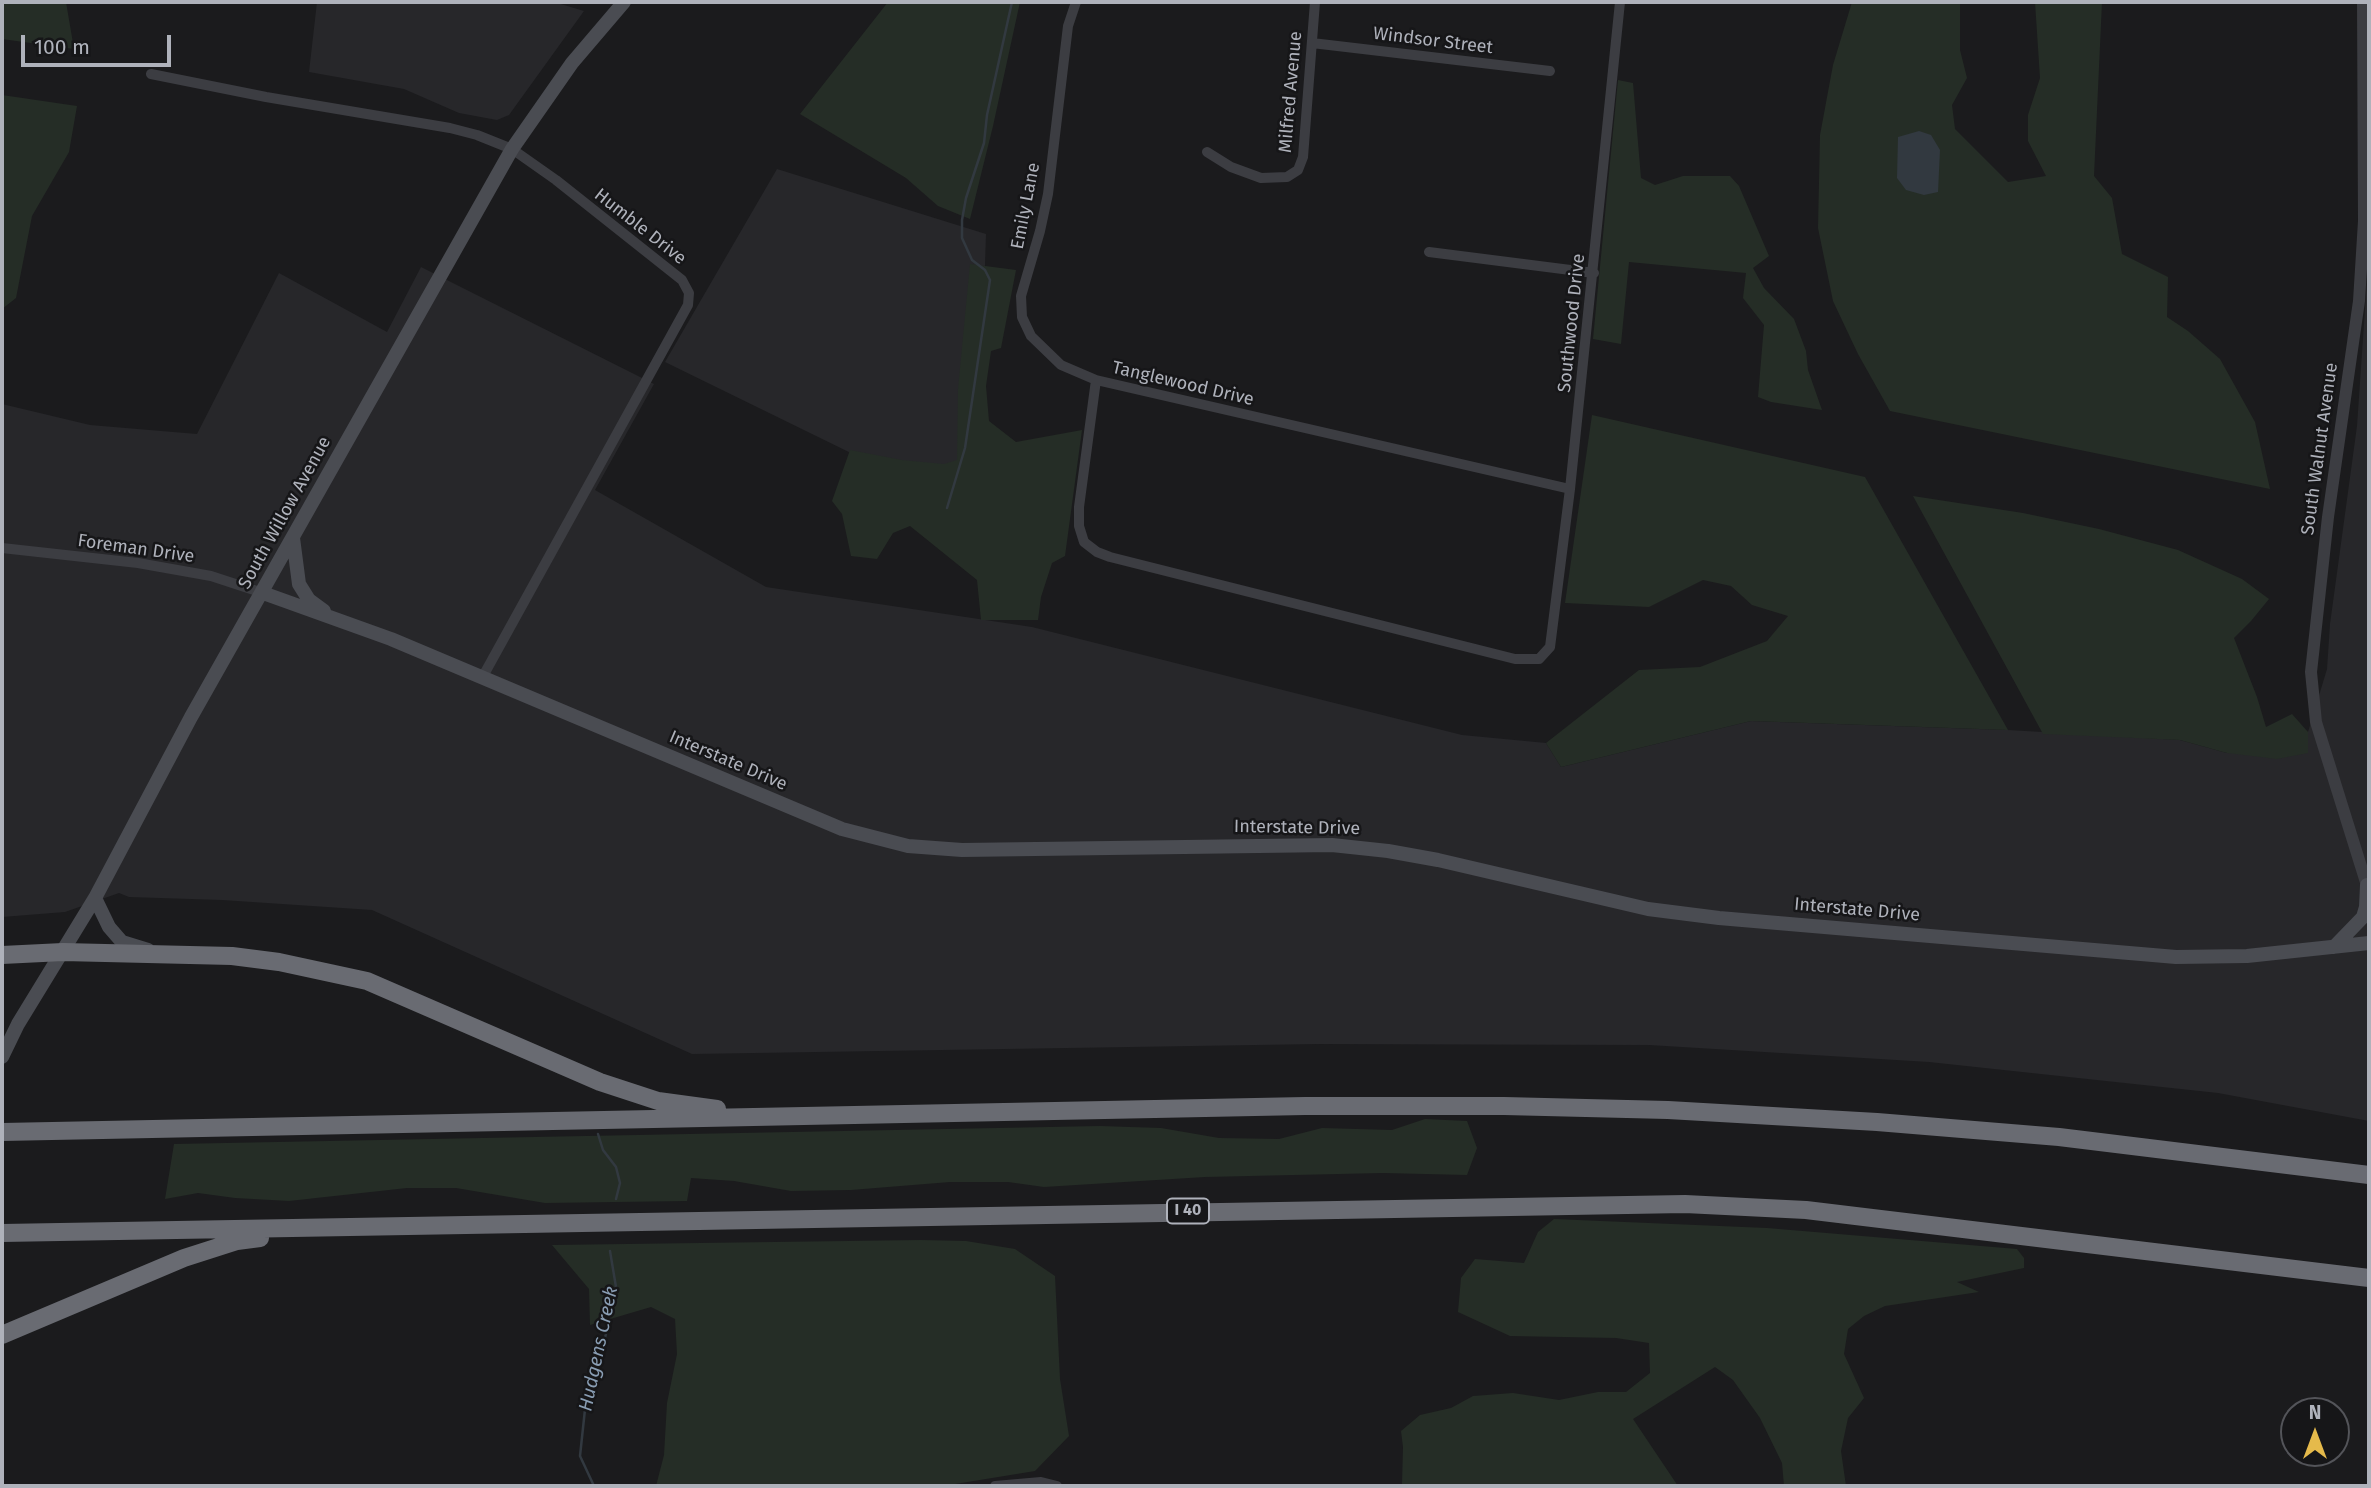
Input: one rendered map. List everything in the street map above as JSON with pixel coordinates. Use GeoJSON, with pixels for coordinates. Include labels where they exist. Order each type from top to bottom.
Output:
{"type":"FeatureCollection","features":[{"type":"Feature","properties":{"kind":"highway"},"geometry":{"type":"LineString","coordinates":[[2,955],[63,952],[232,956],[279,962],[367,981],[600,1082],[658,1101],[771,1117]]}},
{"type":"Feature","properties":{"kind":"highway"},"geometry":{"type":"LineString","coordinates":[[2,1132],[1305,1106],[1504,1106],[1668,1110],[1877,1122],[2059,1137],[2369,1175]]}},
{"type":"Feature","properties":{"kind":"highway","name":"I 40"},"geometry":{"type":"LineString","coordinates":[[2,1233],[1685,1203],[1806,1210],[2369,1278]]}},
{"type":"Feature","properties":{"kind":"highway"},"geometry":{"type":"LineString","coordinates":[[2,1335],[210,1249],[237,1241],[344,1227]]}},
{"type":"Feature","properties":{"kind":"main road","name":"South Willow Avenue"},"geometry":{"type":"LineString","coordinates":[[2,1057],[18,1024],[95,898],[191,717],[512,149],[572,63],[624,2]]}},
{"type":"Feature","properties":{"kind":"main road"},"geometry":{"type":"LineString","coordinates":[[293,538],[299,584],[309,600],[333,619]]}},
{"type":"Feature","properties":{"kind":"main road","name":"Interstate Drive"},"geometry":{"type":"LineString","coordinates":[[263,593],[391,639],[842,829],[908,846],[962,850],[1332,845],[1388,850],[1648,909],[1719,918],[2176,957],[2228,957],[2369,943]]}},
{"type":"Feature","properties":{"kind":"main road"},"geometry":{"type":"LineString","coordinates":[[2334,947],[2363,917],[2368,888]]}},
{"type":"Feature","properties":{"kind":"main road"},"geometry":{"type":"LineString","coordinates":[[95,898],[109,927],[122,942],[170,956]]}},
{"type":"Feature","properties":{"kind":"street","name":"Emily Lane"},"geometry":{"type":"LineString","coordinates":[[1076,2],[1068,26],[1048,194],[1021,296],[1022,317],[1031,335],[1061,365],[1096,380]]}},
{"type":"Feature","properties":{"kind":"street","name":"Milfred Avenue"},"geometry":{"type":"LineString","coordinates":[[1208,152],[1231,167],[1261,178],[1287,177],[1298,170],[1303,157],[1315,2]]}},
{"type":"Feature","properties":{"kind":"street","name":"Southwood Drive"},"geometry":{"type":"LineString","coordinates":[[1550,647],[1594,272],[1620,2]]}},
{"type":"Feature","properties":{"kind":"street","name":"South Walnut Avenue"},"geometry":{"type":"LineString","coordinates":[[2363,2],[2364,221],[2359,301],[2329,509],[2311,671],[2316,722],[2368,888]]}},
{"type":"Feature","properties":{"kind":"street","name":"Windsor Street"},"geometry":{"type":"LineString","coordinates":[[1312,43],[1550,71]]}},
{"type":"Feature","properties":{"kind":"street","name":"Humble Drive"},"geometry":{"type":"LineString","coordinates":[[151,74],[477,135],[512,149],[682,280],[689,293],[688,304],[482,678]]}},
{"type":"Feature","properties":{"kind":"street"},"geometry":{"type":"LineString","coordinates":[[1429,251],[1594,272]]}},
{"type":"Feature","properties":{"kind":"street","name":"Tanglewood Drive"},"geometry":{"type":"LineString","coordinates":[[1550,647],[1539,659],[1515,659],[1097,552],[1084,542],[1079,526],[1079,507],[1096,380],[1570,489]]}},
{"type":"Feature","properties":{"kind":"street","name":"Foreman Drive"},"geometry":{"type":"LineString","coordinates":[[2,548],[138,563],[211,576],[263,593]]}},
{"type":"Feature","properties":{"kind":"street"},"geometry":{"type":"LineString","coordinates":[[995,1486],[1041,1482],[1057,1486]]}},
{"type":"Feature","properties":{"kind":"shaded area"},"geometry":{"type":"Polygon","coordinates":[[[2,2],[66,2],[74,49],[2,39],[2,2]]]}},
{"type":"Feature","properties":{"kind":"shaded area"},"geometry":{"type":"Polygon","coordinates":[[[317,2],[554,2],[584,11],[509,115],[497,120],[459,113],[404,89],[309,72],[317,2]]]}},
{"type":"Feature","properties":{"kind":"shaded area"},"geometry":{"type":"Polygon","coordinates":[[[888,2],[1020,2],[970,219],[938,206],[906,178],[800,114],[888,2]]]}},
{"type":"Feature","properties":{"kind":"shaded area"},"geometry":{"type":"Polygon","coordinates":[[[1852,2],[1960,2],[1960,50],[1967,78],[1952,105],[1955,129],[2008,182],[2046,176],[2028,141],[2028,115],[2040,78],[2035,2],[2102,2],[2094,176],[2112,198],[2122,254],[2168,277],[2167,317],[2220,359],[2255,422],[2270,489],[1890,411],[1858,354],[1833,301],[1818,228],[1820,135],[1833,65],[1852,2]]]}},
{"type":"Feature","properties":{"kind":"shaded area"},"geometry":{"type":"Polygon","coordinates":[[[1618,80],[1633,83],[1641,178],[1655,185],[1683,176],[1730,176],[1739,186],[1769,256],[1753,268],[1764,288],[1794,319],[1822,410],[1771,402],[1758,397],[1764,325],[1743,298],[1746,273],[1629,262],[1621,344],[1593,339],[1618,80]]]}},
{"type":"Feature","properties":{"kind":"shaded area"},"geometry":{"type":"Polygon","coordinates":[[[2,95],[77,106],[69,152],[32,216],[16,298],[2,309],[2,95]]]}},
{"type":"Feature","properties":{"kind":"shaded area"},"geometry":{"type":"Polygon","coordinates":[[[1919,131],[1931,135],[1940,150],[1938,192],[1924,195],[1906,190],[1897,178],[1898,137],[1919,131]]]}},
{"type":"Feature","properties":{"kind":"shaded area"},"geometry":{"type":"Polygon","coordinates":[[[777,169],[986,234],[978,477],[904,479],[665,362],[777,169]]]}},
{"type":"Feature","properties":{"kind":"shaded area"},"geometry":{"type":"Polygon","coordinates":[[[2369,251],[2369,1121],[2218,1093],[1929,1062],[1649,1045],[1318,1044],[692,1054],[372,910],[129,897],[119,893],[65,912],[2,917],[2,404],[90,425],[197,434],[279,273],[387,332],[421,267],[654,384],[595,490],[766,587],[1032,627],[1462,735],[1546,743],[1561,767],[1751,721],[2008,730],[2180,740],[2227,753],[2308,753],[2308,732],[2327,669],[2330,624],[2357,426],[2369,251]]]}},
{"type":"Feature","properties":{"kind":"shaded area"},"geometry":{"type":"Polygon","coordinates":[[[970,264],[1016,270],[1001,348],[991,351],[986,386],[989,421],[1016,442],[1082,430],[1065,556],[1052,563],[1041,597],[1038,620],[981,620],[977,580],[910,526],[893,533],[877,559],[851,556],[842,514],[832,501],[850,450],[902,460],[944,464],[957,460],[958,389],[970,264]]]}},
{"type":"Feature","properties":{"kind":"shaded area"},"geometry":{"type":"Polygon","coordinates":[[[1592,415],[1865,477],[2008,730],[1751,721],[1561,767],[1546,743],[1639,670],[1700,667],[1767,641],[1788,616],[1752,605],[1731,586],[1703,580],[1649,607],[1565,603],[1592,415]]]}},
{"type":"Feature","properties":{"kind":"shaded area"},"geometry":{"type":"Polygon","coordinates":[[[1913,496],[2023,513],[2099,529],[2178,550],[2242,579],[2269,599],[2234,638],[2266,727],[2292,714],[2308,732],[2308,753],[2277,759],[2227,753],[2180,740],[2043,734],[1913,496]]]}},
{"type":"Feature","properties":{"kind":"shaded area"},"geometry":{"type":"Polygon","coordinates":[[[1425,1119],[1467,1121],[1477,1148],[1467,1175],[1383,1173],[1205,1177],[1044,1187],[1008,1182],[950,1182],[851,1190],[791,1191],[734,1181],[691,1178],[687,1201],[545,1203],[456,1188],[407,1188],[289,1201],[198,1193],[165,1199],[174,1144],[1100,1126],[1161,1128],[1219,1138],[1279,1139],[1322,1128],[1392,1130],[1425,1119]]]}},
{"type":"Feature","properties":{"kind":"shaded area"},"geometry":{"type":"Polygon","coordinates":[[[1554,1219],[1767,1228],[2017,1249],[2024,1258],[2024,1268],[1957,1282],[1979,1292],[1885,1306],[1864,1316],[1848,1329],[1844,1354],[1864,1398],[1848,1418],[1841,1451],[1846,1486],[1784,1486],[1782,1463],[1760,1418],[1733,1380],[1715,1367],[1633,1419],[1678,1486],[1400,1486],[1403,1447],[1401,1431],[1420,1415],[1451,1408],[1473,1396],[1513,1393],[1559,1400],[1598,1392],[1626,1392],[1650,1373],[1649,1343],[1616,1338],[1510,1336],[1458,1312],[1461,1278],[1475,1259],[1524,1263],[1538,1232],[1554,1219]]]}},
{"type":"Feature","properties":{"kind":"shaded area"},"geometry":{"type":"Polygon","coordinates":[[[966,1241],[1015,1249],[1055,1276],[1060,1379],[1069,1436],[1035,1471],[943,1486],[656,1486],[664,1455],[667,1403],[677,1354],[675,1319],[651,1307],[590,1325],[589,1289],[552,1245],[966,1241]]]}},
{"type":"Feature","properties":{"kind":"waterway"},"geometry":{"type":"LineString","coordinates":[[947,508],[965,448],[990,280],[985,270],[972,260],[962,238],[962,220],[966,198],[984,143],[987,115],[1012,2]]}},
{"type":"Feature","properties":{"kind":"waterway"},"geometry":{"type":"LineString","coordinates":[[598,1134],[603,1150],[616,1167],[620,1183],[616,1199]]}},
{"type":"Feature","properties":{"kind":"waterway","name":"Hudgens Creek"},"geometry":{"type":"LineString","coordinates":[[594,1486],[580,1456],[586,1400],[605,1338],[616,1287],[610,1251]]}}]}
